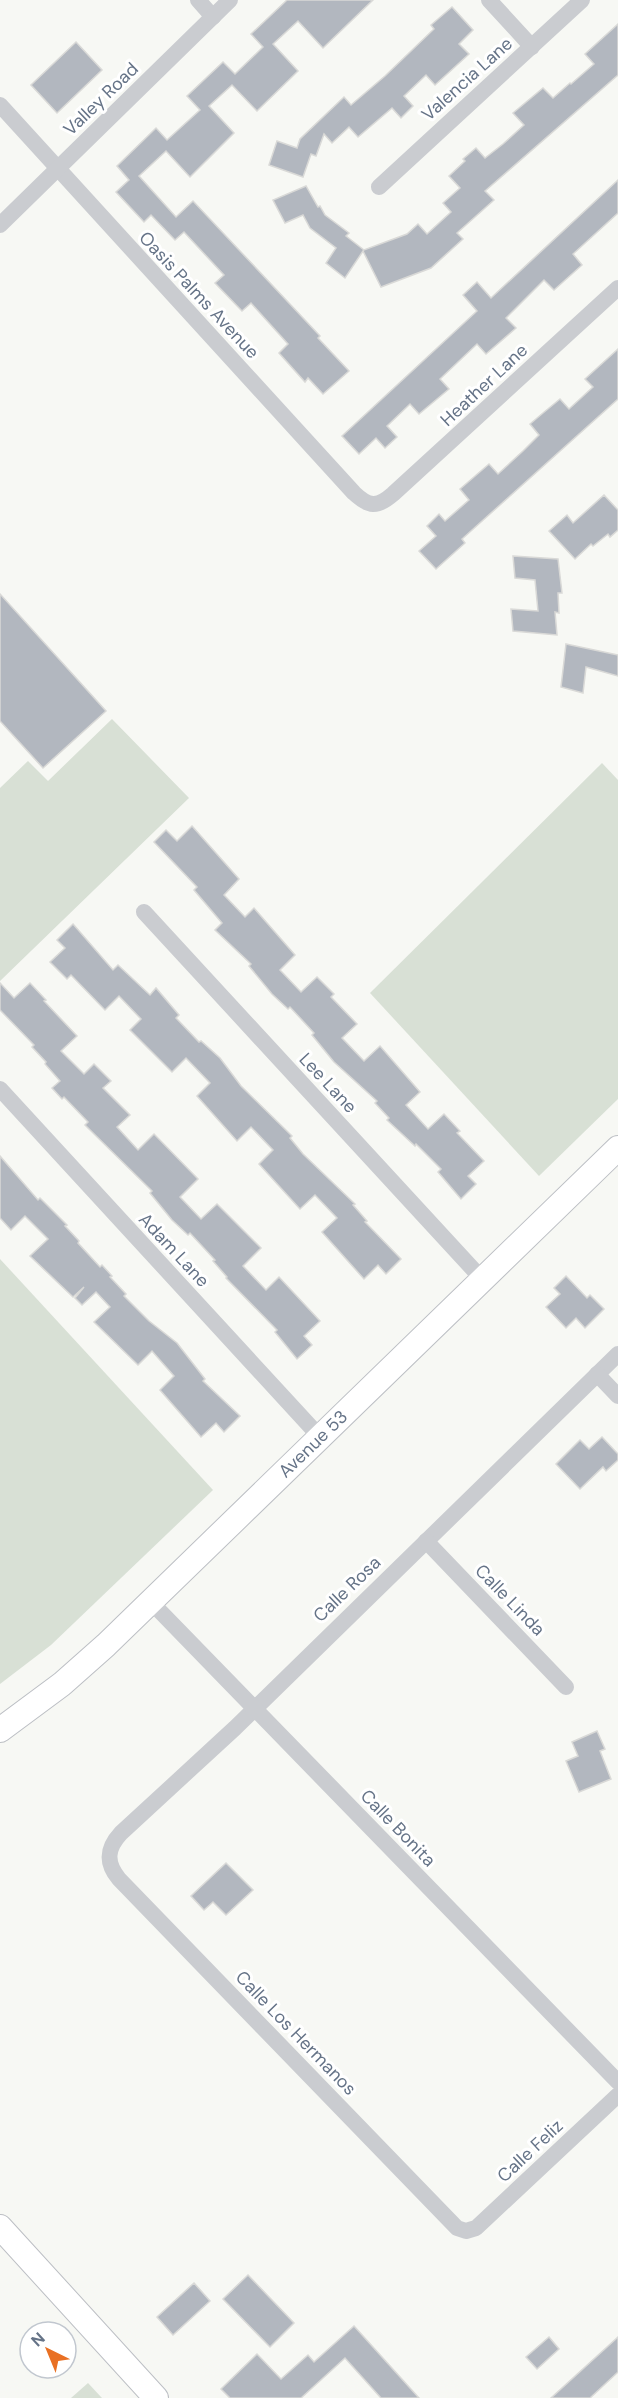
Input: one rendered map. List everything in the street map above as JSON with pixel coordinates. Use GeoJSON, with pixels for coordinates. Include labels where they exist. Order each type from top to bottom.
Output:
{"type":"FeatureCollection","features":[{"type":"Feature","properties":{"kind":"street"},"geometry":{"type":"LineString","coordinates":[[198,0],[213,17]]}},
{"type":"Feature","properties":{"kind":"street","name":"Valley Road"},"geometry":{"type":"LineString","coordinates":[[0,225],[230,0]]}},
{"type":"Feature","properties":{"kind":"street"},"geometry":{"type":"LineString","coordinates":[[489,0],[532,46]]}},
{"type":"Feature","properties":{"kind":"street","name":"Valencia Lane"},"geometry":{"type":"LineString","coordinates":[[378,187],[582,0]]}},
{"type":"Feature","properties":{"kind":"street","name":"Oasis Palms Avenue"},"geometry":{"type":"LineString","coordinates":[[0,105],[354,493],[364,503],[373,506]]}},
{"type":"Feature","properties":{"kind":"street","name":"Heather Lane"},"geometry":{"type":"LineString","coordinates":[[373,506],[388,499],[618,288]]}},
{"type":"Feature","properties":{"kind":"street","name":"Lee Lane"},"geometry":{"type":"LineString","coordinates":[[144,912],[483,1280]]}},
{"type":"Feature","properties":{"kind":"street","name":"Adam Lane"},"geometry":{"type":"LineString","coordinates":[[0,1089],[320,1437]]}},
{"type":"Feature","properties":{"kind":"street","name":"Avenue 53"},"geometry":{"type":"LineString","coordinates":[[0,1730],[62,1684],[151,1602],[618,1148]]}},
{"type":"Feature","properties":{"kind":"street","name":"Calle Rosa"},"geometry":{"type":"LineString","coordinates":[[108,1855],[113,1841],[121,1833],[255,1708],[618,1354]]}},
{"type":"Feature","properties":{"kind":"street"},"geometry":{"type":"LineString","coordinates":[[597,1374],[618,1396]]}},
{"type":"Feature","properties":{"kind":"street","name":"Calle Linda"},"geometry":{"type":"LineString","coordinates":[[426,1541],[566,1687]]}},
{"type":"Feature","properties":{"kind":"street","name":"Calle Bonita"},"geometry":{"type":"LineString","coordinates":[[151,1602],[618,2082]]}},
{"type":"Feature","properties":{"kind":"street","name":"Calle Los Hermanos"},"geometry":{"type":"LineString","coordinates":[[108,1855],[111,1869],[119,1879],[447,2218],[457,2228],[466,2231]]}},
{"type":"Feature","properties":{"kind":"street","name":"Calle Feliz"},"geometry":{"type":"LineString","coordinates":[[466,2231],[476,2228],[487,2219],[618,2095]]}},
{"type":"Feature","properties":{"kind":"street"},"geometry":{"type":"LineString","coordinates":[[0,2227],[156,2398]]}},
{"type":"Feature","properties":{"kind":"shaded area"},"geometry":{"type":"Polygon","coordinates":[[[112,719],[189,798],[0,981],[0,788],[28,761],[48,781],[112,719]]]}},
{"type":"Feature","properties":{"kind":"shaded area"},"geometry":{"type":"Polygon","coordinates":[[[602,763],[618,780],[618,1099],[539,1176],[370,993],[602,763]]]}},
{"type":"Feature","properties":{"kind":"shaded area"},"geometry":{"type":"Polygon","coordinates":[[[0,1259],[213,1490],[51,1645],[0,1684],[0,1259]]]}},
{"type":"Feature","properties":{"kind":"shaded area"},"geometry":{"type":"Polygon","coordinates":[[[88,2383],[102,2398],[71,2398],[88,2383]]]}},
{"type":"Feature","properties":{"kind":"building"},"geometry":{"type":"Polygon","coordinates":[[[287,0],[373,0],[323,48],[298,21],[273,44],[298,71],[257,111],[232,85],[209,106],[234,133],[190,177],[166,151],[139,176],[176,217],[193,201],[320,336],[318,338],[349,371],[323,394],[308,378],[305,382],[279,353],[288,344],[251,303],[242,311],[215,283],[224,275],[184,232],[175,240],[151,215],[144,222],[116,192],[129,180],[117,166],[156,128],[167,140],[200,110],[187,96],[223,62],[235,74],[263,47],[251,34],[287,0]]]}},
{"type":"Feature","properties":{"kind":"building"},"geometry":{"type":"Polygon","coordinates":[[[452,7],[473,30],[459,44],[469,54],[435,85],[426,75],[404,96],[413,106],[401,118],[392,108],[358,137],[349,127],[332,143],[324,134],[316,156],[311,154],[303,177],[269,165],[277,141],[297,148],[300,139],[344,97],[351,105],[434,29],[431,25],[452,7]]]}},
{"type":"Feature","properties":{"kind":"building"},"geometry":{"type":"Polygon","coordinates":[[[618,24],[618,75],[485,191],[494,200],[457,233],[463,239],[431,268],[381,287],[363,251],[345,278],[326,263],[336,248],[310,228],[303,215],[285,223],[273,200],[306,186],[325,215],[349,233],[346,236],[364,250],[407,234],[418,224],[427,234],[451,212],[443,203],[460,188],[449,176],[465,161],[463,159],[476,148],[485,158],[503,144],[524,125],[513,113],[543,88],[553,98],[571,84],[594,64],[585,54],[618,24]]]}},
{"type":"Feature","properties":{"kind":"building"},"geometry":{"type":"Polygon","coordinates":[[[76,42],[102,70],[57,113],[31,85],[76,42]]]}},
{"type":"Feature","properties":{"kind":"building"},"geometry":{"type":"Polygon","coordinates":[[[618,180],[618,213],[573,254],[582,265],[554,290],[544,280],[506,318],[516,328],[486,354],[477,344],[440,379],[449,389],[419,414],[410,404],[387,426],[397,437],[385,448],[376,438],[359,454],[342,436],[477,311],[463,295],[477,282],[491,298],[618,180]]]}},
{"type":"Feature","properties":{"kind":"building"},"geometry":{"type":"Polygon","coordinates":[[[618,349],[618,399],[462,539],[465,543],[436,569],[419,551],[436,536],[427,526],[439,514],[445,521],[469,500],[460,489],[489,464],[498,474],[523,451],[539,435],[530,424],[543,413],[560,399],[569,409],[593,387],[585,379],[618,349]]]}},
{"type":"Feature","properties":{"kind":"building"},"geometry":{"type":"Polygon","coordinates":[[[604,495],[618,510],[618,530],[610,537],[608,534],[593,546],[591,544],[575,559],[549,531],[567,515],[573,523],[604,495]]]}},
{"type":"Feature","properties":{"kind":"building"},"geometry":{"type":"Polygon","coordinates":[[[513,556],[558,559],[562,593],[558,593],[559,613],[555,612],[557,635],[513,631],[511,609],[538,611],[535,580],[515,578],[513,556]]]}},
{"type":"Feature","properties":{"kind":"building"},"geometry":{"type":"Polygon","coordinates":[[[0,594],[106,711],[43,768],[0,721],[0,594]]]}},
{"type":"Feature","properties":{"kind":"building"},"geometry":{"type":"Polygon","coordinates":[[[566,644],[618,655],[618,676],[586,667],[583,693],[561,687],[566,644]]]}},
{"type":"Feature","properties":{"kind":"building"},"geometry":{"type":"Polygon","coordinates":[[[192,826],[239,879],[224,895],[245,917],[254,908],[295,955],[280,970],[301,992],[317,977],[334,994],[331,997],[357,1024],[342,1038],[364,1061],[380,1046],[420,1092],[406,1105],[428,1129],[444,1114],[460,1131],[457,1133],[484,1161],[468,1176],[476,1184],[461,1199],[438,1172],[441,1169],[387,1120],[389,1118],[375,1103],[377,1101],[334,1062],[312,1035],[314,1033],[290,1007],[288,1009],[272,994],[249,966],[251,964],[215,930],[222,923],[194,890],[197,887],[154,842],[166,830],[177,841],[192,826]]]}},
{"type":"Feature","properties":{"kind":"building"},"geometry":{"type":"Polygon","coordinates":[[[73,924],[113,970],[118,965],[150,995],[156,988],[179,1015],[176,1018],[199,1042],[201,1041],[220,1058],[241,1086],[292,1136],[290,1138],[303,1154],[355,1204],[353,1205],[367,1221],[365,1222],[401,1259],[386,1274],[378,1265],[364,1279],[322,1232],[337,1218],[315,1195],[300,1209],[259,1164],[273,1150],[251,1127],[237,1141],[197,1096],[210,1083],[186,1058],[172,1072],[130,1030],[141,1019],[119,996],[105,1010],[71,975],[67,979],[50,962],[65,948],[57,940],[73,924]]]}},
{"type":"Feature","properties":{"kind":"building"},"geometry":{"type":"Polygon","coordinates":[[[0,983],[14,998],[30,983],[77,1036],[61,1051],[84,1074],[94,1064],[111,1081],[103,1088],[130,1115],[117,1127],[138,1150],[154,1134],[198,1179],[180,1197],[201,1219],[217,1204],[261,1248],[243,1266],[266,1290],[279,1277],[320,1321],[304,1336],[312,1345],[297,1359],[275,1332],[277,1330],[226,1278],[213,1261],[215,1260],[190,1233],[188,1235],[172,1220],[150,1193],[152,1191],[85,1125],[88,1122],[64,1097],[62,1099],[52,1088],[60,1081],[32,1047],[34,1045],[0,1010],[0,983]]]}},
{"type":"Feature","properties":{"kind":"building"},"geometry":{"type":"Polygon","coordinates":[[[0,1156],[38,1200],[40,1198],[67,1225],[65,1226],[79,1241],[78,1243],[100,1267],[102,1265],[112,1276],[110,1277],[126,1294],[124,1296],[149,1321],[177,1343],[205,1379],[203,1381],[240,1416],[224,1432],[216,1423],[201,1437],[160,1390],[174,1376],[152,1351],[138,1365],[94,1322],[110,1307],[96,1292],[82,1305],[75,1298],[84,1287],[73,1297],[30,1256],[48,1239],[25,1216],[11,1230],[0,1218],[0,1156]]]}},
{"type":"Feature","properties":{"kind":"building"},"geometry":{"type":"Polygon","coordinates":[[[566,1276],[587,1298],[590,1295],[604,1309],[585,1328],[576,1318],[566,1328],[546,1307],[560,1294],[554,1288],[566,1276]]]}},
{"type":"Feature","properties":{"kind":"building"},"geometry":{"type":"Polygon","coordinates":[[[602,1437],[618,1454],[618,1460],[606,1471],[603,1467],[580,1489],[556,1464],[580,1440],[589,1449],[602,1437]]]}},
{"type":"Feature","properties":{"kind":"building"},"geometry":{"type":"Polygon","coordinates":[[[597,1731],[605,1749],[600,1751],[611,1779],[579,1792],[566,1761],[578,1756],[572,1742],[597,1731]]]}},
{"type":"Feature","properties":{"kind":"building"},"geometry":{"type":"Polygon","coordinates":[[[226,1863],[253,1890],[226,1915],[213,1902],[204,1910],[191,1896],[226,1863]]]}},
{"type":"Feature","properties":{"kind":"building"},"geometry":{"type":"Polygon","coordinates":[[[248,2275],[294,2323],[270,2347],[223,2299],[248,2275]]]}},
{"type":"Feature","properties":{"kind":"building"},"geometry":{"type":"Polygon","coordinates":[[[194,2283],[210,2301],[173,2335],[157,2317],[194,2283]]]}},
{"type":"Feature","properties":{"kind":"building"},"geometry":{"type":"Polygon","coordinates":[[[354,2326],[419,2398],[381,2398],[345,2358],[301,2398],[230,2398],[221,2389],[257,2354],[281,2379],[308,2355],[314,2362],[354,2326]]]}},
{"type":"Feature","properties":{"kind":"building"},"geometry":{"type":"Polygon","coordinates":[[[549,2337],[559,2349],[537,2369],[526,2357],[549,2337]]]}},
{"type":"Feature","properties":{"kind":"building"},"geometry":{"type":"Polygon","coordinates":[[[618,2337],[618,2372],[590,2398],[551,2398],[618,2337]]]}}]}
